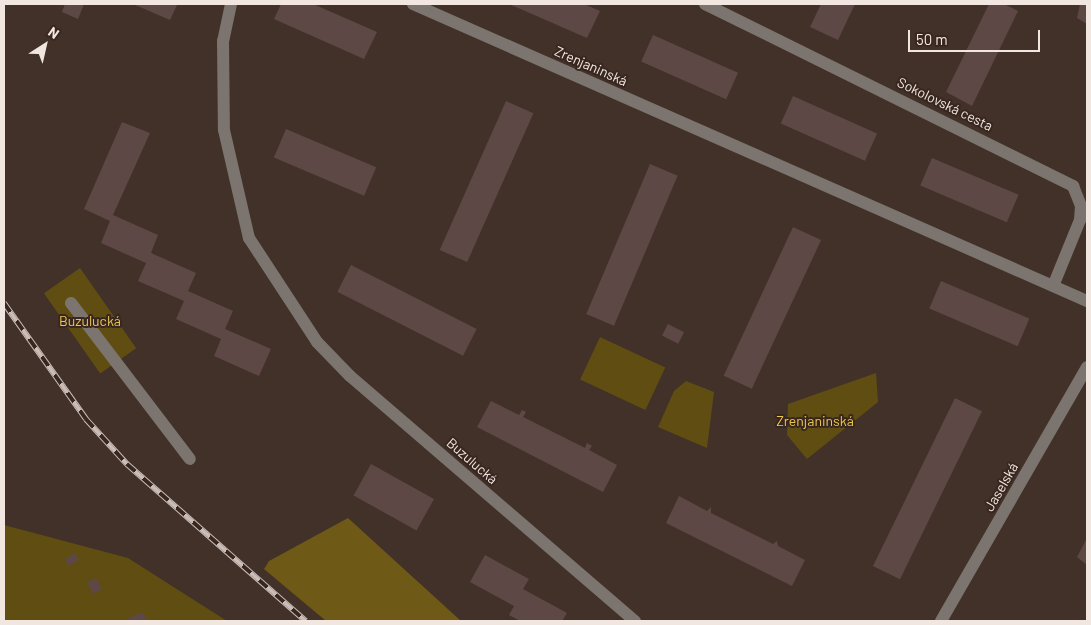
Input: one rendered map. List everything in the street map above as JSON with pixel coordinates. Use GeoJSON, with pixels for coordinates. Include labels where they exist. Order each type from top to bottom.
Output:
{"type":"FeatureCollection","features":[{"type":"Feature","properties":{"kind":"street","name":"Buzulucká"},"geometry":{"type":"LineString","coordinates":[[231,4],[223,41],[224,130],[250,238],[317,342],[350,376],[635,621]]}},
{"type":"Feature","properties":{"kind":"street","name":"Sokolovská cesta"},"geometry":{"type":"LineString","coordinates":[[705,4],[1073,186],[1081,206],[1080,220],[1053,286]]}},
{"type":"Feature","properties":{"kind":"street","name":"Zrenjaninská"},"geometry":{"type":"LineString","coordinates":[[420,5],[1087,301]]}},
{"type":"Feature","properties":{"kind":"street"},"geometry":{"type":"LineString","coordinates":[[72,302],[190,459]]}},
{"type":"Feature","properties":{"kind":"street","name":"Jaselská"},"geometry":{"type":"LineString","coordinates":[[941,621],[1087,367]]}},
{"type":"Feature","properties":{"kind":"green space","name":"Buzulucká"},"geometry":{"type":"Polygon","coordinates":[[[80,268],[136,348],[100,374],[44,293],[80,268]]]}},
{"type":"Feature","properties":{"kind":"green space"},"geometry":{"type":"Polygon","coordinates":[[[600,337],[665,367],[645,410],[580,380],[600,337]]]}},
{"type":"Feature","properties":{"kind":"green space","name":"Zrenjaninská"},"geometry":{"type":"Polygon","coordinates":[[[876,373],[878,402],[807,459],[787,435],[788,404],[876,373]]]}},
{"type":"Feature","properties":{"kind":"green space"},"geometry":{"type":"Polygon","coordinates":[[[686,381],[714,392],[707,448],[658,427],[674,391],[686,381]]]}},
{"type":"Feature","properties":{"kind":"green space"},"geometry":{"type":"Polygon","coordinates":[[[4,525],[128,558],[227,621],[4,621],[4,525]]]}},
{"type":"Feature","properties":{"kind":"shaded area"},"geometry":{"type":"Polygon","coordinates":[[[348,518],[461,621],[326,621],[264,569],[269,561],[348,518]]]}},
{"type":"Feature","properties":{"kind":"building"},"geometry":{"type":"Polygon","coordinates":[[[65,4],[84,4],[78,19],[62,12],[65,4]]]}},
{"type":"Feature","properties":{"kind":"building"},"geometry":{"type":"Polygon","coordinates":[[[133,4],[175,4],[177,5],[170,20],[133,4]]]}},
{"type":"Feature","properties":{"kind":"building"},"geometry":{"type":"Polygon","coordinates":[[[281,4],[313,4],[377,32],[364,59],[274,19],[281,4]]]}},
{"type":"Feature","properties":{"kind":"building"},"geometry":{"type":"Polygon","coordinates":[[[509,4],[584,4],[600,11],[587,38],[509,4]]]}},
{"type":"Feature","properties":{"kind":"building"},"geometry":{"type":"Polygon","coordinates":[[[821,4],[855,4],[838,40],[810,27],[821,4]]]}},
{"type":"Feature","properties":{"kind":"building"},"geometry":{"type":"Polygon","coordinates":[[[989,4],[1004,4],[1018,11],[972,106],[946,92],[989,4]]]}},
{"type":"Feature","properties":{"kind":"building"},"geometry":{"type":"Polygon","coordinates":[[[1080,4],[1087,4],[1087,24],[1077,18],[1080,4]]]}},
{"type":"Feature","properties":{"kind":"building"},"geometry":{"type":"Polygon","coordinates":[[[653,35],[738,73],[726,99],[641,61],[653,35]]]}},
{"type":"Feature","properties":{"kind":"building"},"geometry":{"type":"Polygon","coordinates":[[[793,96],[877,133],[865,161],[781,123],[793,96]]]}},
{"type":"Feature","properties":{"kind":"building"},"geometry":{"type":"Polygon","coordinates":[[[506,101],[533,113],[467,262],[440,250],[506,101]]]}},
{"type":"Feature","properties":{"kind":"building"},"geometry":{"type":"Polygon","coordinates":[[[122,122],[150,133],[113,215],[158,235],[151,253],[196,273],[188,291],[233,311],[225,329],[271,349],[259,376],[214,356],[221,339],[176,319],[184,301],[138,281],[146,263],[101,243],[110,221],[84,209],[122,122]]]}},
{"type":"Feature","properties":{"kind":"building"},"geometry":{"type":"Polygon","coordinates":[[[286,129],[376,167],[364,196],[274,158],[286,129]]]}},
{"type":"Feature","properties":{"kind":"building"},"geometry":{"type":"Polygon","coordinates":[[[932,158],[1019,195],[1007,222],[920,186],[932,158]]]}},
{"type":"Feature","properties":{"kind":"building"},"geometry":{"type":"Polygon","coordinates":[[[650,164],[678,176],[614,326],[586,314],[650,164]]]}},
{"type":"Feature","properties":{"kind":"building"},"geometry":{"type":"Polygon","coordinates":[[[793,227],[821,240],[752,389],[724,376],[793,227]]]}},
{"type":"Feature","properties":{"kind":"building"},"geometry":{"type":"Polygon","coordinates":[[[351,265],[477,329],[463,356],[337,292],[351,265]]]}},
{"type":"Feature","properties":{"kind":"building"},"geometry":{"type":"Polygon","coordinates":[[[941,281],[1029,319],[1018,346],[929,309],[941,281]]]}},
{"type":"Feature","properties":{"kind":"building"},"geometry":{"type":"Polygon","coordinates":[[[668,324],[684,332],[678,344],[662,336],[668,324]]]}},
{"type":"Feature","properties":{"kind":"building"},"geometry":{"type":"Polygon","coordinates":[[[955,398],[982,411],[900,579],[873,566],[955,398]]]}},
{"type":"Feature","properties":{"kind":"building"},"geometry":{"type":"Polygon","coordinates":[[[491,401],[519,415],[522,410],[526,412],[523,417],[585,448],[587,443],[592,446],[589,450],[617,465],[603,492],[477,427],[491,401]]]}},
{"type":"Feature","properties":{"kind":"building"},"geometry":{"type":"Polygon","coordinates":[[[371,464],[434,499],[417,530],[354,495],[371,464]]]}},
{"type":"Feature","properties":{"kind":"building"},"geometry":{"type":"Polygon","coordinates":[[[679,496],[707,511],[711,507],[711,513],[773,544],[777,541],[778,546],[805,560],[792,586],[666,523],[679,496]]]}},
{"type":"Feature","properties":{"kind":"building"},"geometry":{"type":"Polygon","coordinates":[[[1087,538],[1087,565],[1077,557],[1087,538]]]}},
{"type":"Feature","properties":{"kind":"building"},"geometry":{"type":"Polygon","coordinates":[[[75,553],[79,560],[69,566],[65,559],[75,553]]]}},
{"type":"Feature","properties":{"kind":"building"},"geometry":{"type":"Polygon","coordinates":[[[485,555],[529,579],[523,589],[567,613],[562,621],[520,621],[509,615],[514,606],[470,582],[485,555]]]}},
{"type":"Feature","properties":{"kind":"building"},"geometry":{"type":"Polygon","coordinates":[[[96,578],[102,590],[93,594],[87,583],[96,578]]]}},
{"type":"Feature","properties":{"kind":"building"},"geometry":{"type":"Polygon","coordinates":[[[143,612],[147,621],[130,621],[128,618],[143,612]]]}},
{"type":"Feature","properties":{"kind":"railway"},"geometry":{"type":"LineString","coordinates":[[4,303],[86,419],[127,464],[306,621]]}}]}
